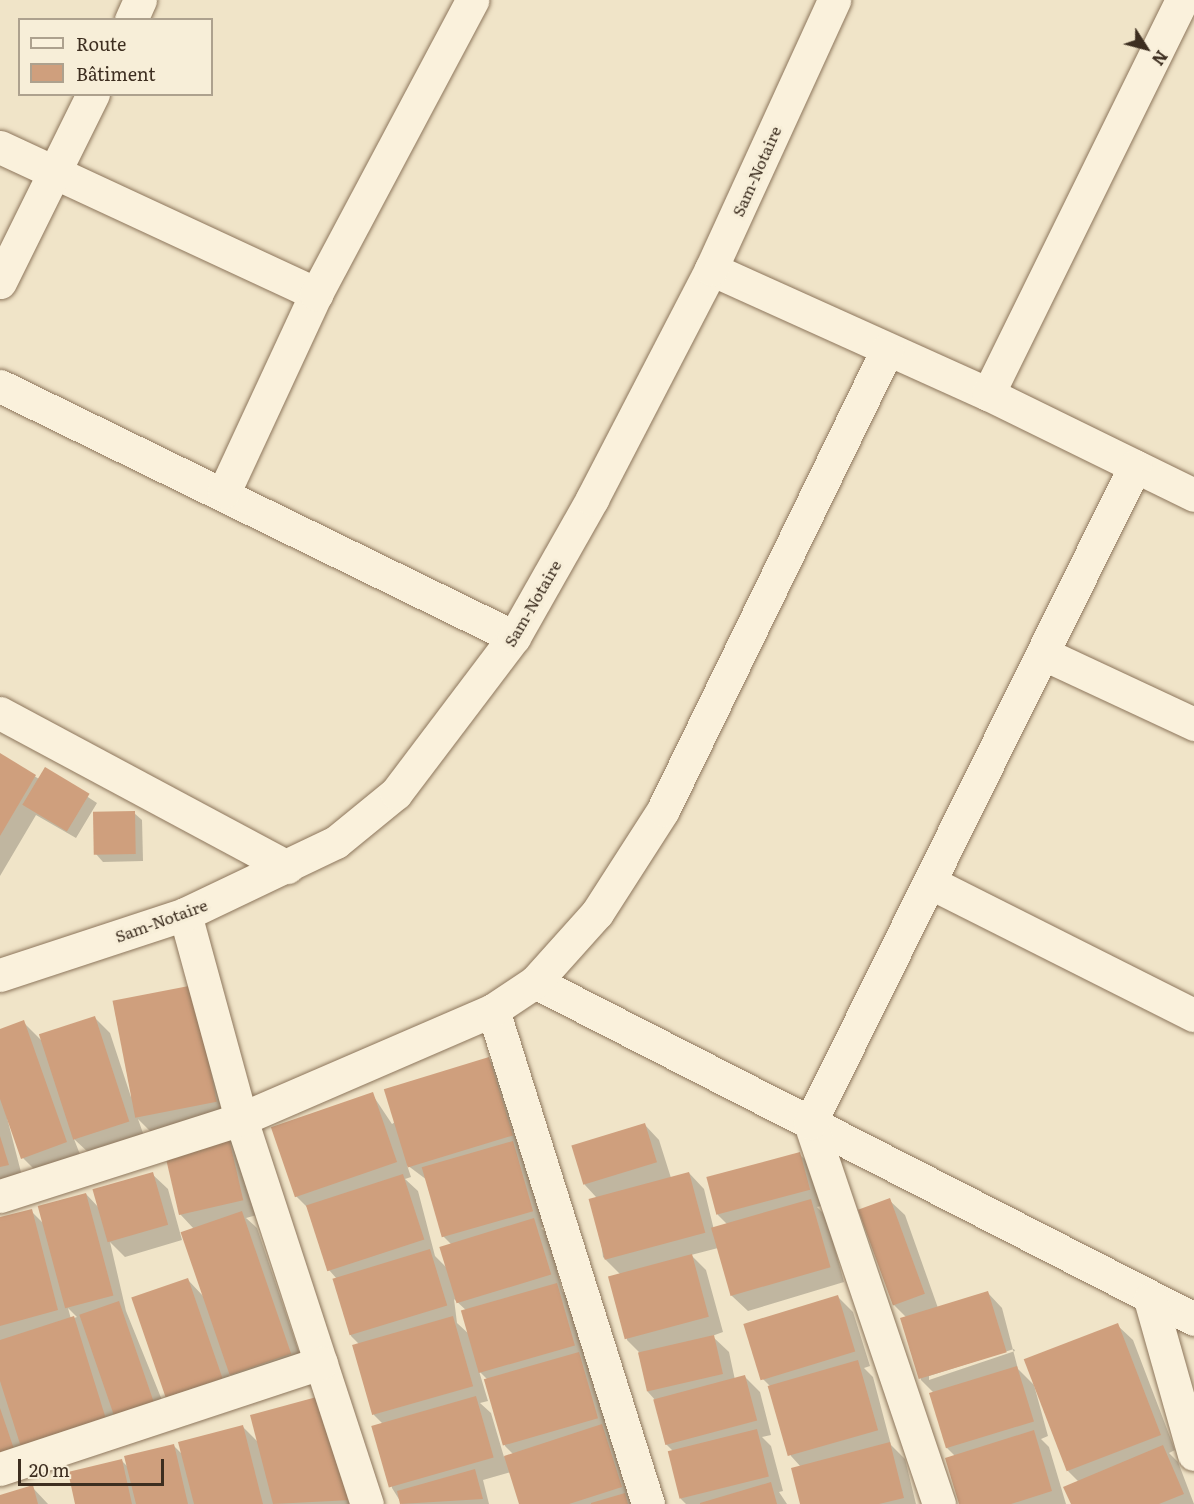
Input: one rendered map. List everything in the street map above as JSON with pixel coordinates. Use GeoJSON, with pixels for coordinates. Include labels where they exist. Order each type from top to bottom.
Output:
{"type":"FeatureCollection","features":[{"type":"Feature","properties":{"kind":"street"},"geometry":{"type":"LineString","coordinates":[[132,18],[140,0]]}},
{"type":"Feature","properties":{"kind":"street"},"geometry":{"type":"LineString","coordinates":[[224,492],[316,294],[471,0]]}},
{"type":"Feature","properties":{"kind":"street","name":"Sam-Notaire"},"geometry":{"type":"LineString","coordinates":[[0,975],[185,914],[336,842],[396,793],[514,637],[711,269],[834,0]]}},
{"type":"Feature","properties":{"kind":"street"},"geometry":{"type":"LineString","coordinates":[[988,394],[1182,0]]}},
{"type":"Feature","properties":{"kind":"street"},"geometry":{"type":"LineString","coordinates":[[0,282],[92,96]]}},
{"type":"Feature","properties":{"kind":"street"},"geometry":{"type":"LineString","coordinates":[[0,147],[316,294]]}},
{"type":"Feature","properties":{"kind":"street"},"geometry":{"type":"LineString","coordinates":[[711,269],[988,394],[1194,495]]}},
{"type":"Feature","properties":{"kind":"street"},"geometry":{"type":"LineString","coordinates":[[0,1196],[241,1119],[493,1010],[535,982],[597,913],[663,810],[887,350]]}},
{"type":"Feature","properties":{"kind":"street"},"geometry":{"type":"LineString","coordinates":[[0,386],[224,492],[514,637]]}},
{"type":"Feature","properties":{"kind":"street"},"geometry":{"type":"LineString","coordinates":[[939,1504],[810,1123],[1136,466]]}},
{"type":"Feature","properties":{"kind":"street"},"geometry":{"type":"LineString","coordinates":[[1044,654],[1194,724]]}},
{"type":"Feature","properties":{"kind":"street"},"geometry":{"type":"LineString","coordinates":[[0,713],[287,867]]}},
{"type":"Feature","properties":{"kind":"street"},"geometry":{"type":"LineString","coordinates":[[931,883],[1194,1016]]}},
{"type":"Feature","properties":{"kind":"street"},"geometry":{"type":"LineString","coordinates":[[185,914],[241,1119],[367,1504]]}},
{"type":"Feature","properties":{"kind":"street"},"geometry":{"type":"LineString","coordinates":[[535,982],[1150,1299],[1194,1319]]}},
{"type":"Feature","properties":{"kind":"street"},"geometry":{"type":"LineString","coordinates":[[493,1010],[648,1504]]}},
{"type":"Feature","properties":{"kind":"street"},"geometry":{"type":"LineString","coordinates":[[1150,1299],[1194,1454]]}},
{"type":"Feature","properties":{"kind":"street"},"geometry":{"type":"LineString","coordinates":[[0,1469],[321,1363]]}},
{"type":"Feature","properties":{"kind":"building"},"geometry":{"type":"Polygon","coordinates":[[[0,753],[36,775],[0,836],[0,753]]]}},
{"type":"Feature","properties":{"kind":"building"},"geometry":{"type":"Polygon","coordinates":[[[45,767],[90,794],[67,831],[22,805],[45,767]]]}},
{"type":"Feature","properties":{"kind":"building"},"geometry":{"type":"Polygon","coordinates":[[[135,811],[136,854],[94,855],[93,812],[135,811]]]}},
{"type":"Feature","properties":{"kind":"building"},"geometry":{"type":"Polygon","coordinates":[[[194,985],[217,1102],[135,1118],[113,1001],[194,985]]]}},
{"type":"Feature","properties":{"kind":"building"},"geometry":{"type":"Polygon","coordinates":[[[95,1016],[129,1122],[73,1140],[39,1034],[95,1016]]]}},
{"type":"Feature","properties":{"kind":"building"},"geometry":{"type":"Polygon","coordinates":[[[24,1020],[67,1142],[21,1159],[0,1099],[0,1029],[24,1020]]]}},
{"type":"Feature","properties":{"kind":"building"},"geometry":{"type":"Polygon","coordinates":[[[489,1057],[513,1135],[408,1168],[384,1089],[489,1057]]]}},
{"type":"Feature","properties":{"kind":"building"},"geometry":{"type":"Polygon","coordinates":[[[373,1092],[397,1162],[295,1197],[271,1127],[373,1092]]]}},
{"type":"Feature","properties":{"kind":"building"},"geometry":{"type":"Polygon","coordinates":[[[645,1123],[657,1162],[583,1185],[571,1146],[645,1123]]]}},
{"type":"Feature","properties":{"kind":"building"},"geometry":{"type":"Polygon","coordinates":[[[228,1134],[243,1200],[179,1215],[164,1149],[228,1134]]]}},
{"type":"Feature","properties":{"kind":"building"},"geometry":{"type":"Polygon","coordinates":[[[0,1136],[9,1165],[0,1167],[0,1136]]]}},
{"type":"Feature","properties":{"kind":"building"},"geometry":{"type":"Polygon","coordinates":[[[513,1141],[533,1211],[442,1237],[422,1167],[513,1141]]]}},
{"type":"Feature","properties":{"kind":"building"},"geometry":{"type":"Polygon","coordinates":[[[800,1152],[810,1190],[716,1215],[706,1177],[800,1152]]]}},
{"type":"Feature","properties":{"kind":"building"},"geometry":{"type":"Polygon","coordinates":[[[153,1172],[168,1225],[108,1242],[92,1189],[153,1172]]]}},
{"type":"Feature","properties":{"kind":"building"},"geometry":{"type":"Polygon","coordinates":[[[689,1172],[705,1233],[605,1260],[589,1199],[689,1172]]]}},
{"type":"Feature","properties":{"kind":"building"},"geometry":{"type":"Polygon","coordinates":[[[403,1174],[424,1240],[327,1271],[306,1206],[403,1174]]]}},
{"type":"Feature","properties":{"kind":"building"},"geometry":{"type":"Polygon","coordinates":[[[86,1193],[113,1295],[65,1308],[38,1206],[86,1193]]]}},
{"type":"Feature","properties":{"kind":"building"},"geometry":{"type":"Polygon","coordinates":[[[890,1198],[925,1294],[893,1305],[858,1210],[890,1198]]]}},
{"type":"Feature","properties":{"kind":"building"},"geometry":{"type":"Polygon","coordinates":[[[811,1199],[831,1267],[731,1296],[711,1228],[811,1199]]]}},
{"type":"Feature","properties":{"kind":"building"},"geometry":{"type":"Polygon","coordinates":[[[32,1209],[58,1310],[0,1326],[0,1217],[32,1209]]]}},
{"type":"Feature","properties":{"kind":"building"},"geometry":{"type":"Polygon","coordinates":[[[242,1211],[291,1354],[230,1375],[181,1232],[242,1211]]]}},
{"type":"Feature","properties":{"kind":"building"},"geometry":{"type":"Polygon","coordinates":[[[534,1218],[551,1274],[457,1303],[439,1247],[534,1218]]]}},
{"type":"Feature","properties":{"kind":"building"},"geometry":{"type":"Polygon","coordinates":[[[430,1249],[447,1305],[350,1335],[332,1279],[430,1249]]]}},
{"type":"Feature","properties":{"kind":"building"},"geometry":{"type":"Polygon","coordinates":[[[692,1254],[709,1317],[625,1339],[608,1277],[692,1254]]]}},
{"type":"Feature","properties":{"kind":"building"},"geometry":{"type":"Polygon","coordinates":[[[188,1278],[223,1378],[166,1398],[131,1298],[188,1278]]]}},
{"type":"Feature","properties":{"kind":"building"},"geometry":{"type":"Polygon","coordinates":[[[557,1283],[575,1345],[479,1373],[461,1311],[557,1283]]]}},
{"type":"Feature","properties":{"kind":"building"},"geometry":{"type":"Polygon","coordinates":[[[988,1291],[1007,1352],[919,1379],[900,1318],[988,1291]]]}},
{"type":"Feature","properties":{"kind":"building"},"geometry":{"type":"Polygon","coordinates":[[[838,1295],[855,1351],[761,1380],[743,1324],[838,1295]]]}},
{"type":"Feature","properties":{"kind":"building"},"geometry":{"type":"Polygon","coordinates":[[[119,1301],[155,1405],[115,1419],[79,1315],[119,1301]]]}},
{"type":"Feature","properties":{"kind":"building"},"geometry":{"type":"Polygon","coordinates":[[[74,1316],[106,1419],[21,1447],[0,1381],[0,1340],[74,1316]]]}},
{"type":"Feature","properties":{"kind":"building"},"geometry":{"type":"Polygon","coordinates":[[[453,1316],[473,1386],[372,1415],[352,1345],[453,1316]]]}},
{"type":"Feature","properties":{"kind":"building"},"geometry":{"type":"Polygon","coordinates":[[[1118,1323],[1161,1435],[1067,1471],[1024,1359],[1118,1323]]]}},
{"type":"Feature","properties":{"kind":"building"},"geometry":{"type":"Polygon","coordinates":[[[714,1335],[723,1374],[647,1392],[638,1353],[714,1335]]]}},
{"type":"Feature","properties":{"kind":"building"},"geometry":{"type":"Polygon","coordinates":[[[579,1352],[598,1418],[503,1446],[484,1379],[579,1352]]]}},
{"type":"Feature","properties":{"kind":"building"},"geometry":{"type":"Polygon","coordinates":[[[858,1360],[878,1430],[788,1456],[768,1386],[858,1360]]]}},
{"type":"Feature","properties":{"kind":"building"},"geometry":{"type":"Polygon","coordinates":[[[1017,1366],[1034,1421],[946,1448],[929,1393],[1017,1366]]]}},
{"type":"Feature","properties":{"kind":"building"},"geometry":{"type":"Polygon","coordinates":[[[745,1375],[757,1420],[665,1445],[653,1400],[745,1375]]]}},
{"type":"Feature","properties":{"kind":"building"},"geometry":{"type":"Polygon","coordinates":[[[324,1395],[351,1500],[273,1504],[250,1415],[324,1395]]]}},
{"type":"Feature","properties":{"kind":"building"},"geometry":{"type":"Polygon","coordinates":[[[476,1396],[494,1458],[389,1488],[371,1426],[476,1396]]]}},
{"type":"Feature","properties":{"kind":"building"},"geometry":{"type":"Polygon","coordinates":[[[0,1408],[14,1449],[0,1454],[0,1408]]]}},
{"type":"Feature","properties":{"kind":"building"},"geometry":{"type":"Polygon","coordinates":[[[602,1424],[622,1487],[569,1504],[519,1504],[504,1456],[602,1424]]]}},
{"type":"Feature","properties":{"kind":"building"},"geometry":{"type":"Polygon","coordinates":[[[243,1425],[263,1504],[194,1504],[178,1442],[243,1425]]]}},
{"type":"Feature","properties":{"kind":"building"},"geometry":{"type":"Polygon","coordinates":[[[757,1429],[769,1477],[680,1499],[668,1451],[757,1429]]]}},
{"type":"Feature","properties":{"kind":"building"},"geometry":{"type":"Polygon","coordinates":[[[1034,1430],[1052,1491],[1011,1504],[959,1504],[945,1458],[1034,1430]]]}},
{"type":"Feature","properties":{"kind":"building"},"geometry":{"type":"Polygon","coordinates":[[[890,1442],[904,1498],[879,1504],[800,1504],[791,1468],[890,1442]]]}},
{"type":"Feature","properties":{"kind":"building"},"geometry":{"type":"Polygon","coordinates":[[[174,1444],[188,1504],[136,1504],[124,1456],[174,1444]]]}},
{"type":"Feature","properties":{"kind":"building"},"geometry":{"type":"Polygon","coordinates":[[[1163,1445],[1184,1494],[1159,1504],[1071,1504],[1063,1487],[1163,1445]]]}},
{"type":"Feature","properties":{"kind":"building"},"geometry":{"type":"Polygon","coordinates":[[[122,1459],[132,1504],[75,1504],[68,1472],[122,1459]]]}},
{"type":"Feature","properties":{"kind":"building"},"geometry":{"type":"Polygon","coordinates":[[[475,1469],[483,1499],[400,1504],[397,1491],[475,1469]]]}},
{"type":"Feature","properties":{"kind":"building"},"geometry":{"type":"Polygon","coordinates":[[[771,1482],[777,1504],[700,1504],[700,1503],[771,1482]]]}},
{"type":"Feature","properties":{"kind":"building"},"geometry":{"type":"Polygon","coordinates":[[[33,1485],[38,1504],[0,1504],[0,1495],[33,1485]]]}},
{"type":"Feature","properties":{"kind":"building"},"geometry":{"type":"Polygon","coordinates":[[[625,1493],[628,1504],[591,1504],[591,1503],[625,1493]]]}}]}
